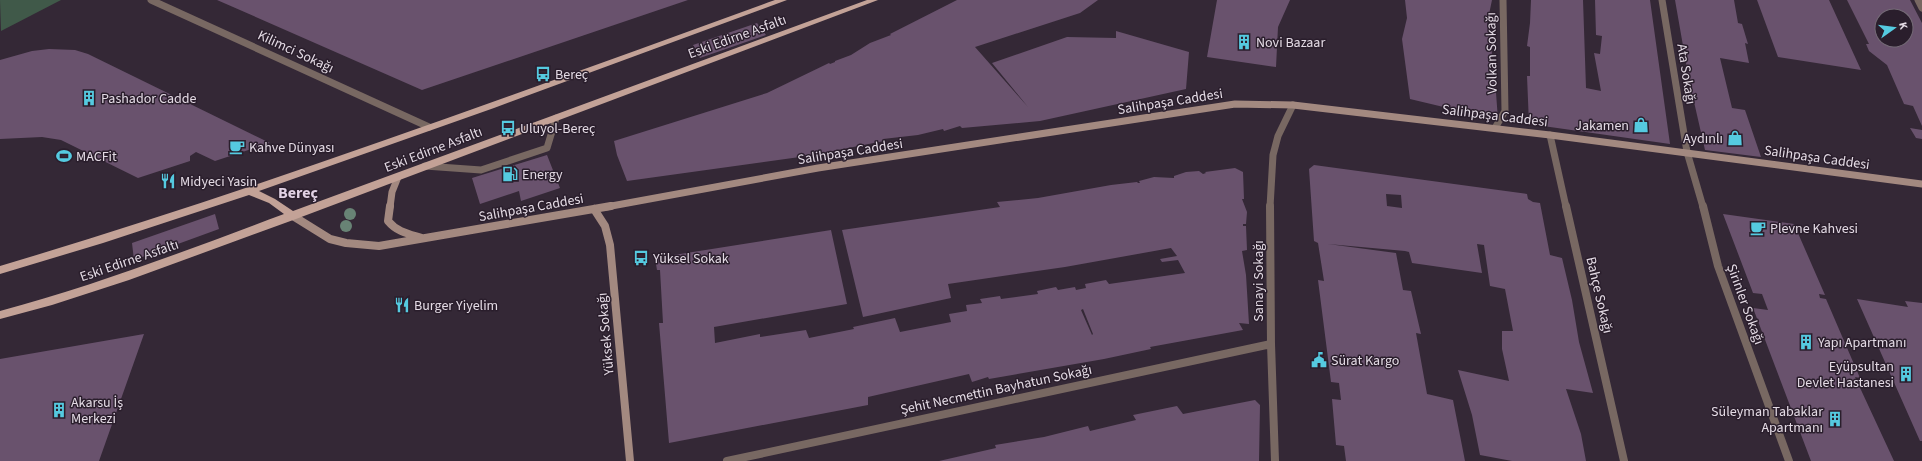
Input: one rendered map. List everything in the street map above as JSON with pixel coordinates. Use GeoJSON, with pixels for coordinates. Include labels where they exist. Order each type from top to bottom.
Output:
{"type":"FeatureCollection","features":[{"type":"Feature","properties":{"kind":"main road","name":"Eski Edirne Asfaltı"},"geometry":{"type":"LineString","coordinates":[[0,270],[91,243],[249,191],[429,128],[783,0]]}},
{"type":"Feature","properties":{"kind":"main road","name":"Eski Edirne Asfaltı"},"geometry":{"type":"LineString","coordinates":[[0,316],[117,280],[294,216],[874,0]]}},
{"type":"Feature","properties":{"kind":"main road","name":"Salihpaşa Caddesi"},"geometry":{"type":"LineString","coordinates":[[294,216],[330,239],[346,243],[379,246],[427,239],[818,168],[1235,104],[1293,105],[1550,134],[1922,184]]}},
{"type":"Feature","properties":{"kind":"main road","name":"Salihpaşa Caddesi"},"geometry":{"type":"LineString","coordinates":[[398,177],[391,198],[388,221],[394,228],[401,232],[427,239]]}},
{"type":"Feature","properties":{"kind":"main road"},"geometry":{"type":"LineString","coordinates":[[249,191],[272,201],[294,216]]}},
{"type":"Feature","properties":{"kind":"main road","name":"Yüksek Sokağı"},"geometry":{"type":"LineString","coordinates":[[594,209],[602,219],[608,233],[610,245],[630,461]]}},
{"type":"Feature","properties":{"kind":"street","name":"Kilimci Sokağı"},"geometry":{"type":"LineString","coordinates":[[151,0],[215,28],[429,128]]}},
{"type":"Feature","properties":{"kind":"street","name":"Volkan Sokağı"},"geometry":{"type":"LineString","coordinates":[[1495,128],[1505,111],[1503,0]]}},
{"type":"Feature","properties":{"kind":"street","name":"Ata Sokağı"},"geometry":{"type":"LineString","coordinates":[[1662,0],[1687,152]]}},
{"type":"Feature","properties":{"kind":"street"},"geometry":{"type":"LineString","coordinates":[[1918,0],[1922,8]]}},
{"type":"Feature","properties":{"kind":"street","name":"Sanayi Sokağı"},"geometry":{"type":"LineString","coordinates":[[1275,461],[1271,344],[1270,194],[1273,155],[1278,136],[1293,105]]}},
{"type":"Feature","properties":{"kind":"street"},"geometry":{"type":"LineString","coordinates":[[425,166],[481,170],[547,148],[556,118]]}},
{"type":"Feature","properties":{"kind":"street","name":"Bahçe Sokağı"},"geometry":{"type":"LineString","coordinates":[[1550,134],[1624,461]]}},
{"type":"Feature","properties":{"kind":"street","name":"Şirinler Sokağı"},"geometry":{"type":"LineString","coordinates":[[1687,152],[1718,266],[1789,461]]}},
{"type":"Feature","properties":{"kind":"street","name":"Şehit Necmettin Bayhatun Sokağı"},"geometry":{"type":"LineString","coordinates":[[727,461],[1271,344]]}},
{"type":"Feature","properties":{"kind":"green space"},"geometry":{"type":"Polygon","coordinates":[[[0,0],[61,0],[1,31],[0,0]]]}},
{"type":"Feature","properties":{"kind":"building"},"geometry":{"type":"Polygon","coordinates":[[[217,0],[688,0],[422,90],[217,0]]]}},
{"type":"Feature","properties":{"kind":"building"},"geometry":{"type":"Polygon","coordinates":[[[957,0],[1098,0],[1080,13],[975,47],[1028,107],[992,63],[1067,37],[1116,38],[1116,31],[1189,52],[1186,89],[1040,121],[962,128],[960,126],[944,131],[943,129],[918,135],[883,139],[884,141],[807,156],[627,181],[617,155],[614,141],[767,93],[829,63],[830,64],[851,55],[870,43],[891,35],[890,34],[957,0]]]}},
{"type":"Feature","properties":{"kind":"building","name":"Novi Bazaar"},"geometry":{"type":"Polygon","coordinates":[[[1217,0],[1290,0],[1278,27],[1276,67],[1207,57],[1217,0]]]}},
{"type":"Feature","properties":{"kind":"building"},"geometry":{"type":"Polygon","coordinates":[[[1405,0],[1492,0],[1487,24],[1494,65],[1498,120],[1410,99],[1402,39],[1407,18],[1405,0]]]}},
{"type":"Feature","properties":{"kind":"building"},"geometry":{"type":"Polygon","coordinates":[[[1531,0],[1583,0],[1586,88],[1601,91],[1594,53],[1600,54],[1602,36],[1596,35],[1595,0],[1650,0],[1670,144],[1529,124],[1527,76],[1530,76],[1530,47],[1527,46],[1531,0]]]}},
{"type":"Feature","properties":{"kind":"building"},"geometry":{"type":"Polygon","coordinates":[[[1675,0],[1734,0],[1738,23],[1742,24],[1748,44],[1745,43],[1749,63],[1720,58],[1732,108],[1745,110],[1761,157],[1705,150],[1689,80],[1675,0]]]}},
{"type":"Feature","properties":{"kind":"building"},"geometry":{"type":"Polygon","coordinates":[[[1757,0],[1829,0],[1861,70],[1778,57],[1757,0]]]}},
{"type":"Feature","properties":{"kind":"building"},"geometry":{"type":"Polygon","coordinates":[[[1847,0],[1910,0],[1922,23],[1922,126],[1913,106],[1904,104],[1887,65],[1869,51],[1866,44],[1869,44],[1847,0]]]}},
{"type":"Feature","properties":{"kind":"building"},"geometry":{"type":"Polygon","coordinates":[[[757,23],[766,35],[700,58],[693,45],[757,23]]]}},
{"type":"Feature","properties":{"kind":"building","name":"Pashador Cadde"},"geometry":{"type":"Polygon","coordinates":[[[49,49],[75,50],[88,54],[270,143],[215,161],[196,152],[190,156],[190,161],[138,178],[61,140],[42,137],[0,139],[0,60],[32,51],[49,49]]]}},
{"type":"Feature","properties":{"kind":"building"},"geometry":{"type":"Polygon","coordinates":[[[1910,128],[1922,130],[1922,139],[1916,138],[1910,128]]]}},
{"type":"Feature","properties":{"kind":"building"},"geometry":{"type":"Polygon","coordinates":[[[547,155],[560,188],[521,201],[519,191],[480,204],[472,178],[547,155]]]}},
{"type":"Feature","properties":{"kind":"building"},"geometry":{"type":"Polygon","coordinates":[[[1314,165],[1527,194],[1528,199],[1533,202],[1540,203],[1550,255],[1562,258],[1572,300],[1579,342],[1593,393],[1566,389],[1581,434],[1586,461],[1512,461],[1480,455],[1472,415],[1458,370],[1509,381],[1502,349],[1502,331],[1513,331],[1505,289],[1490,286],[1484,245],[1477,244],[1482,273],[1412,263],[1409,252],[1405,251],[1328,244],[1396,253],[1403,290],[1411,291],[1421,334],[1416,333],[1427,394],[1453,400],[1465,461],[1346,461],[1344,446],[1336,445],[1332,399],[1341,400],[1339,383],[1331,382],[1318,280],[1324,281],[1318,243],[1314,241],[1309,169],[1314,165]],[[1386,194],[1387,206],[1402,208],[1401,195],[1386,194]]]}},
{"type":"Feature","properties":{"kind":"building"},"geometry":{"type":"Polygon","coordinates":[[[1235,168],[1243,172],[1244,199],[1242,199],[1247,212],[1246,224],[1243,224],[1243,226],[1246,226],[1247,250],[1242,251],[1246,275],[1249,324],[1239,323],[1243,330],[1150,347],[1151,349],[1104,359],[989,379],[988,377],[972,382],[969,374],[868,397],[868,405],[669,443],[659,323],[663,323],[660,270],[657,270],[655,258],[831,230],[847,304],[714,327],[715,343],[760,334],[760,337],[806,330],[809,338],[854,329],[853,327],[895,318],[900,332],[951,322],[949,314],[967,311],[966,305],[982,303],[980,299],[1000,296],[1001,299],[1038,294],[1037,291],[1056,287],[1058,290],[1075,287],[1076,290],[1086,288],[1085,284],[1106,280],[1109,284],[1185,273],[1178,260],[1162,262],[1160,259],[1177,256],[1171,248],[1065,267],[948,284],[951,298],[863,317],[842,230],[1000,207],[997,202],[1038,198],[1111,185],[1137,182],[1140,183],[1139,181],[1154,177],[1174,178],[1174,176],[1186,172],[1199,171],[1203,174],[1206,173],[1205,172],[1235,168]],[[1083,309],[1081,310],[1092,335],[1093,334],[1083,309]]]}},
{"type":"Feature","properties":{"kind":"building"},"geometry":{"type":"Polygon","coordinates":[[[215,214],[219,229],[134,260],[132,243],[215,214]]]}},
{"type":"Feature","properties":{"kind":"building"},"geometry":{"type":"Polygon","coordinates":[[[1723,214],[1794,224],[1825,295],[1819,294],[1820,298],[1826,299],[1860,378],[1855,377],[1894,461],[1811,461],[1753,308],[1768,310],[1762,294],[1753,293],[1723,214]]]}},
{"type":"Feature","properties":{"kind":"building","name":"Eyüpsultan Devlet Hastanesi"},"geometry":{"type":"Polygon","coordinates":[[[1857,299],[1908,307],[1905,301],[1922,303],[1922,441],[1920,441],[1857,299]]]}},
{"type":"Feature","properties":{"kind":"building","name":"Akarsu İş Merkezi"},"geometry":{"type":"Polygon","coordinates":[[[144,334],[99,461],[0,461],[0,359],[144,334]]]}},
{"type":"Feature","properties":{"kind":"building"},"geometry":{"type":"Polygon","coordinates":[[[1255,400],[1260,405],[1259,461],[939,461],[996,448],[995,445],[1044,437],[1088,426],[1090,431],[1136,420],[1133,415],[1177,406],[1183,414],[1255,400]]]}},
{"type":"Feature","properties":{"kind":"place","name":"Novi Bazaar"},"geometry":{"type":"Point","coordinates":[1244,42]}},
{"type":"Feature","properties":{"kind":"place","name":"Bereç"},"geometry":{"type":"Point","coordinates":[543,74]}},
{"type":"Feature","properties":{"kind":"place","name":"Pashador Cadde"},"geometry":{"type":"Point","coordinates":[89,98]}},
{"type":"Feature","properties":{"kind":"place","name":"Jakamen"},"geometry":{"type":"Point","coordinates":[1641,125]}},
{"type":"Feature","properties":{"kind":"place","name":"Uluyol-Bereç"},"geometry":{"type":"Point","coordinates":[508,128]}},
{"type":"Feature","properties":{"kind":"place","name":"Aydınlı"},"geometry":{"type":"Point","coordinates":[1735,138]}},
{"type":"Feature","properties":{"kind":"place","name":"Kahve Dünyası"},"geometry":{"type":"Point","coordinates":[237,147]}},
{"type":"Feature","properties":{"kind":"place","name":"MACFit"},"geometry":{"type":"Point","coordinates":[64,156]}},
{"type":"Feature","properties":{"kind":"place","name":"Energy"},"geometry":{"type":"Point","coordinates":[510,174]}},
{"type":"Feature","properties":{"kind":"place","name":"Midyeci Yasin"},"geometry":{"type":"Point","coordinates":[168,181]}},
{"type":"Feature","properties":{"kind":"place","name":"Plevne Kahvesi"},"geometry":{"type":"Point","coordinates":[1758,228]}},
{"type":"Feature","properties":{"kind":"place","name":"Yüksel Sokak"},"geometry":{"type":"Point","coordinates":[641,258]}},
{"type":"Feature","properties":{"kind":"place","name":"Burger Yiyelim"},"geometry":{"type":"Point","coordinates":[402,305]}},
{"type":"Feature","properties":{"kind":"place","name":"Yapı Apartmanı"},"geometry":{"type":"Point","coordinates":[1806,342]}},
{"type":"Feature","properties":{"kind":"place","name":"Sürat Kargo"},"geometry":{"type":"Point","coordinates":[1319,360]}},
{"type":"Feature","properties":{"kind":"place","name":"Eyüpsultan Devlet Hastanesi"},"geometry":{"type":"Point","coordinates":[1906,374]}},
{"type":"Feature","properties":{"kind":"place","name":"Akarsu İş Merkezi"},"geometry":{"type":"Point","coordinates":[59,410]}},
{"type":"Feature","properties":{"kind":"place","name":"Süleyman Tabaklar Apartmanı"},"geometry":{"type":"Point","coordinates":[1835,419]}},
{"type":"Feature","properties":{"kind":"district","name":"Bereç"},"geometry":{"type":"Point","coordinates":[298,192]}}]}
